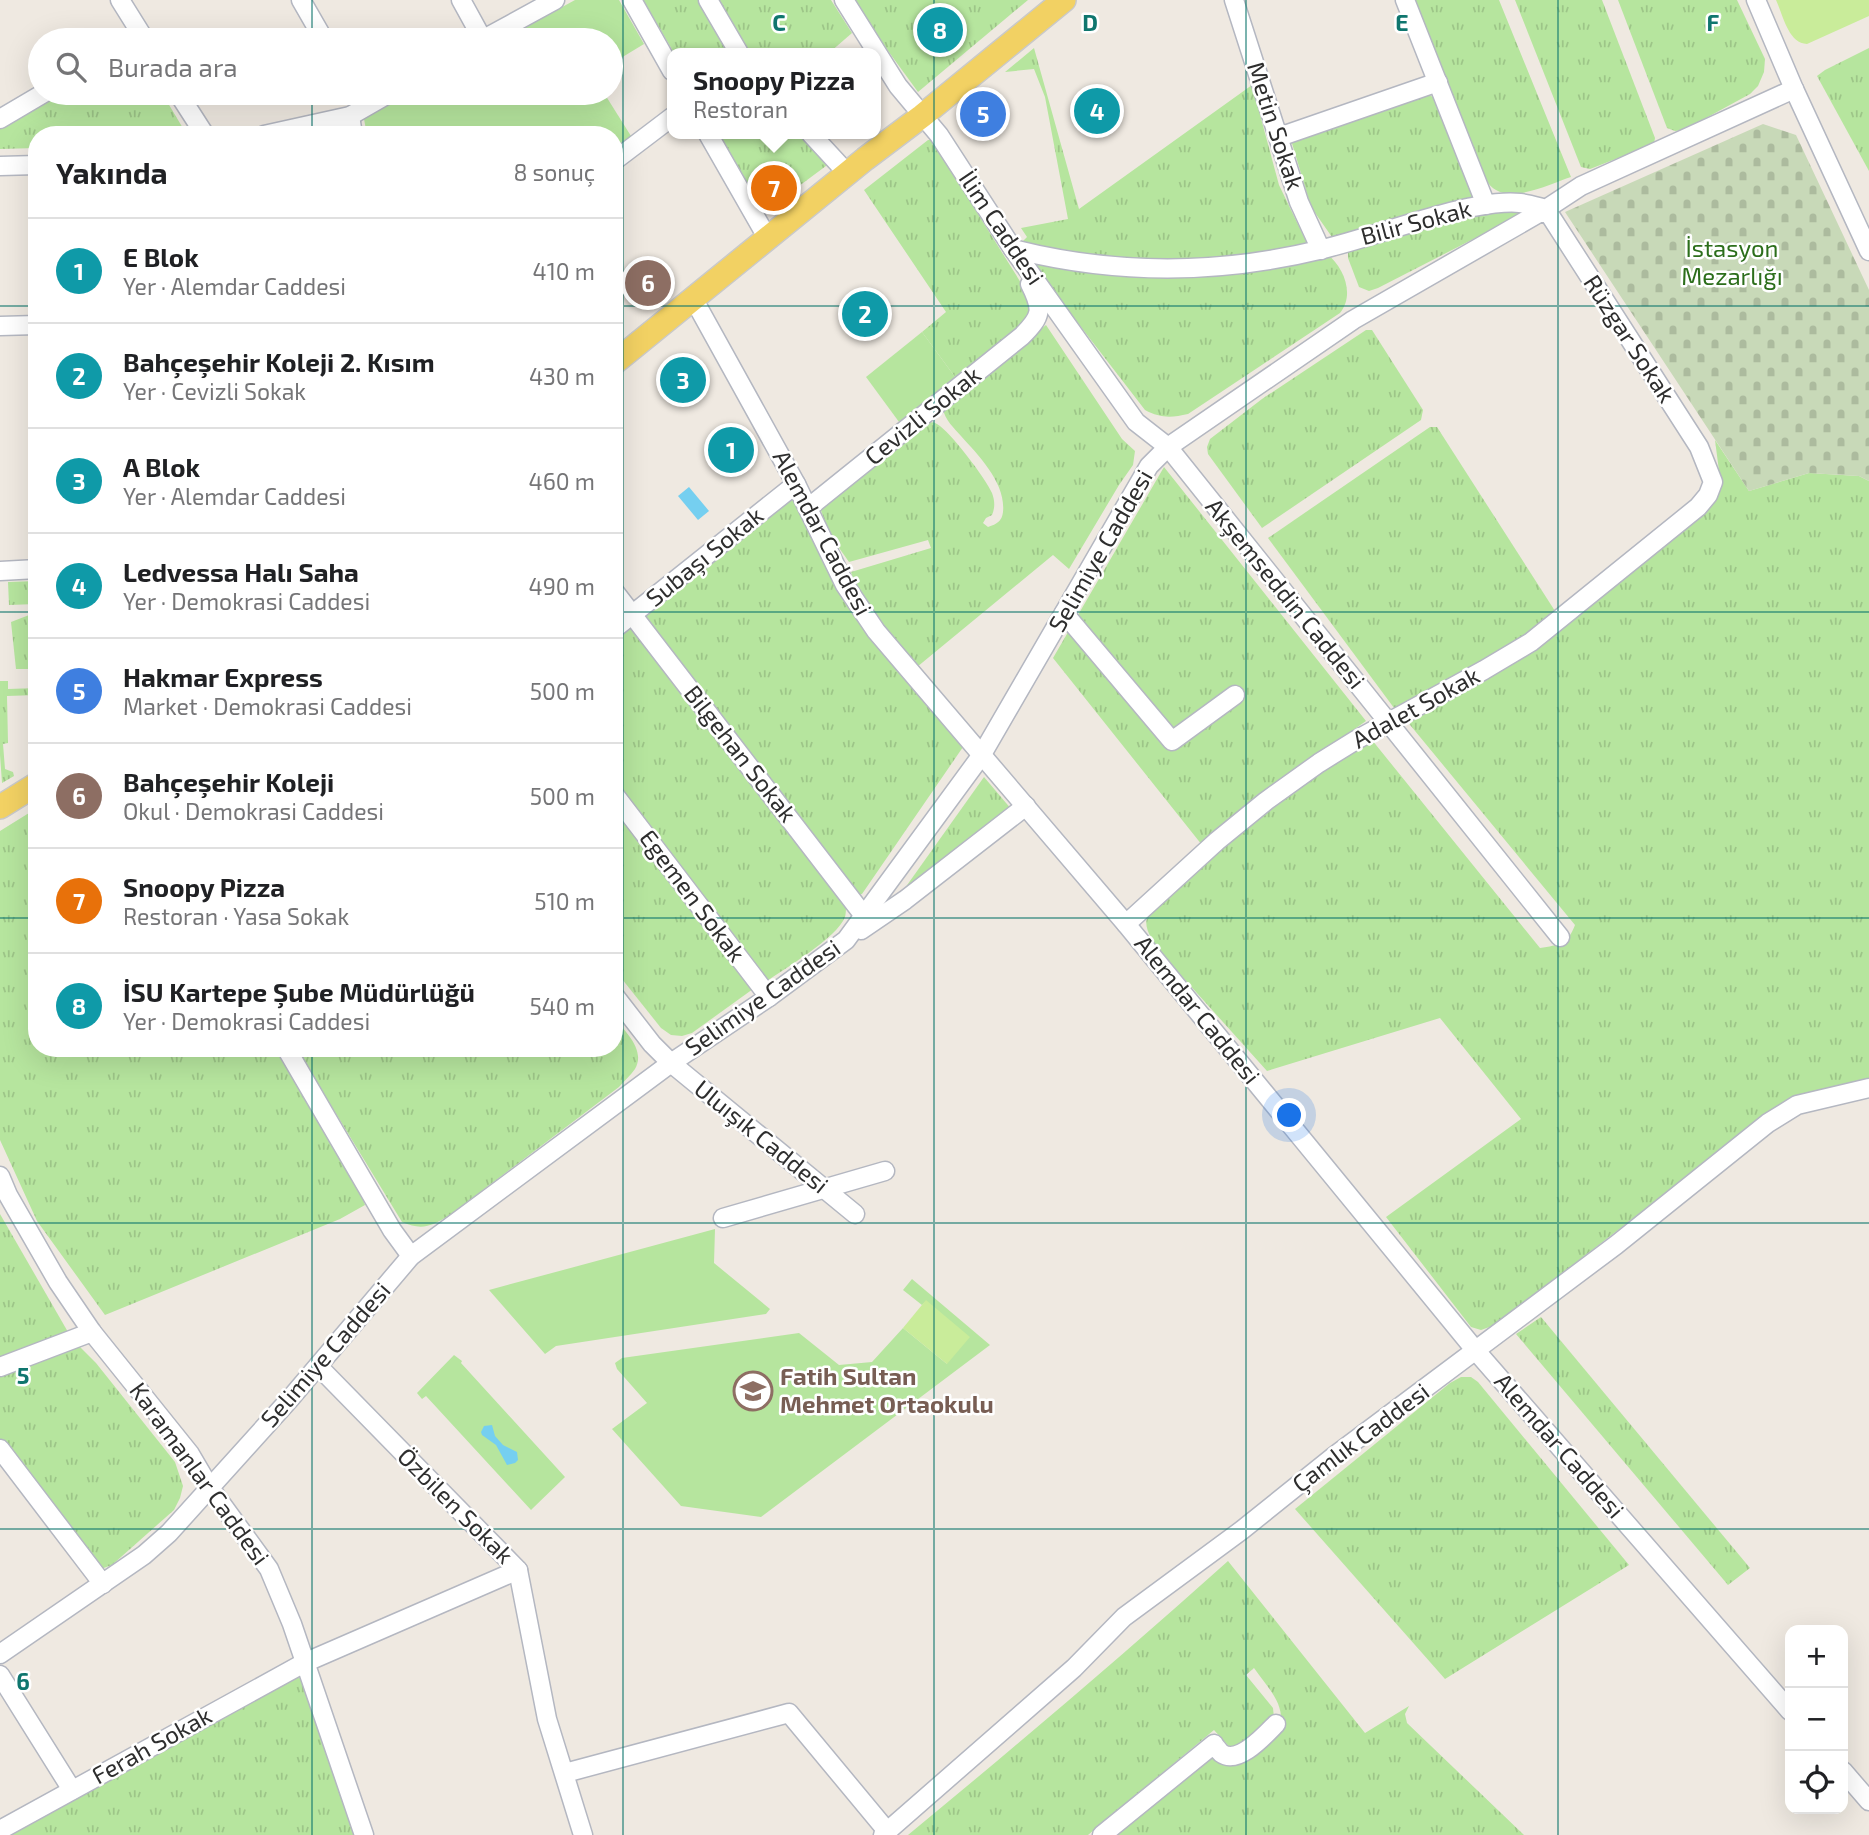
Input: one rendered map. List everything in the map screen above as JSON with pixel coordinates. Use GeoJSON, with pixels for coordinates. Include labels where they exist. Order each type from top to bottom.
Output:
{"type":"FeatureCollection","features":[{"type":"Feature","properties":{"kind":"main road"},"geometry":{"type":"LineString","coordinates":[[623,356],[1064,0]]}},
{"type":"Feature","properties":{"kind":"main road"},"geometry":{"type":"LineString","coordinates":[[0,807],[28,790]]}},
{"type":"Feature","properties":{"kind":"street"},"geometry":{"type":"LineString","coordinates":[[120,0],[134,28]]}},
{"type":"Feature","properties":{"kind":"street"},"geometry":{"type":"LineString","coordinates":[[301,0],[317,28]]}},
{"type":"Feature","properties":{"kind":"street"},"geometry":{"type":"LineString","coordinates":[[461,0],[476,28]]}},
{"type":"Feature","properties":{"kind":"street"},"geometry":{"type":"LineString","coordinates":[[505,28],[555,0]]}},
{"type":"Feature","properties":{"kind":"street"},"geometry":{"type":"LineString","coordinates":[[632,0],[667,61]]}},
{"type":"Feature","properties":{"kind":"street"},"geometry":{"type":"LineString","coordinates":[[708,0],[736,48]]}},
{"type":"Feature","properties":{"kind":"street","name":"İlim Caddesi"},"geometry":{"type":"LineString","coordinates":[[844,0],[874,48]]}},
{"type":"Feature","properties":{"kind":"street","name":"Metin Sokak"},"geometry":{"type":"LineString","coordinates":[[1234,0],[1299,202],[1321,250]]}},
{"type":"Feature","properties":{"kind":"street"},"geometry":{"type":"LineString","coordinates":[[1405,0],[1486,205]]}},
{"type":"Feature","properties":{"kind":"street"},"geometry":{"type":"LineString","coordinates":[[1756,0],[1869,251]]}},
{"type":"Feature","properties":{"kind":"street","name":"İlim Caddesi"},"geometry":{"type":"LineString","coordinates":[[881,59],[898,86],[939,135],[1013,249],[1136,422],[1168,447]]}},
{"type":"Feature","properties":{"kind":"street"},"geometry":{"type":"LineString","coordinates":[[1279,137],[1438,82]]}},
{"type":"Feature","properties":{"kind":"street"},"geometry":{"type":"LineString","coordinates":[[1546,209],[1581,186],[1794,89]]}},
{"type":"Feature","properties":{"kind":"street"},"geometry":{"type":"LineString","coordinates":[[0,119],[28,102]]}},
{"type":"Feature","properties":{"kind":"street"},"geometry":{"type":"LineString","coordinates":[[186,105],[199,126]]}},
{"type":"Feature","properties":{"kind":"street"},"geometry":{"type":"LineString","coordinates":[[293,126],[356,106],[354,126]]}},
{"type":"Feature","properties":{"kind":"street"},"geometry":{"type":"LineString","coordinates":[[623,154],[667,121]]}},
{"type":"Feature","properties":{"kind":"street"},"geometry":{"type":"LineString","coordinates":[[711,139],[768,239]]}},
{"type":"Feature","properties":{"kind":"street"},"geometry":{"type":"LineString","coordinates":[[816,139],[847,173]]}},
{"type":"Feature","properties":{"kind":"street"},"geometry":{"type":"LineString","coordinates":[[0,166],[28,165]]}},
{"type":"Feature","properties":{"kind":"street","name":"Bilir Sokak"},"geometry":{"type":"LineString","coordinates":[[1013,249],[1087,264],[1159,269],[1250,264],[1321,250],[1441,214],[1486,205],[1519,203],[1546,209]]}},
{"type":"Feature","properties":{"kind":"street","name":"Selimiye Caddesi"},"geometry":{"type":"LineString","coordinates":[[0,1654],[144,1555],[169,1533],[318,1366],[411,1256],[671,1063],[769,997],[846,940],[981,756],[1149,466],[1168,447],[1353,320],[1546,209]]}},
{"type":"Feature","properties":{"kind":"street","name":"Rüzgar Sokak"},"geometry":{"type":"LineString","coordinates":[[1546,209],[1699,447],[1713,482],[1708,495]]}},
{"type":"Feature","properties":{"kind":"street","name":"Cevizli Sokak"},"geometry":{"type":"LineString","coordinates":[[808,509],[1036,323],[1039,314],[1038,302],[1013,249]]}},
{"type":"Feature","properties":{"kind":"street","name":"Alemdar Caddesi"},"geometry":{"type":"LineString","coordinates":[[693,298],[796,484],[845,585],[863,613],[981,756],[1126,923],[1476,1350],[1785,1704]]}},
{"type":"Feature","properties":{"kind":"street"},"geometry":{"type":"LineString","coordinates":[[0,326],[28,325]]}},
{"type":"Feature","properties":{"kind":"street","name":"Akşemseddin Caddesi"},"geometry":{"type":"LineString","coordinates":[[1168,447],[1560,937]]}},
{"type":"Feature","properties":{"kind":"street","name":"Subaşı Sokak"},"geometry":{"type":"LineString","coordinates":[[623,622],[796,484]]}},
{"type":"Feature","properties":{"kind":"street","name":"Adalet Sokak"},"geometry":{"type":"LineString","coordinates":[[1126,923],[1266,801],[1356,740],[1531,642],[1698,507],[1708,495]]}},
{"type":"Feature","properties":{"kind":"street"},"geometry":{"type":"LineString","coordinates":[[0,571],[28,569]]}},
{"type":"Feature","properties":{"kind":"street","name":"Bilgehan Sokak"},"geometry":{"type":"LineString","coordinates":[[623,602],[865,917]]}},
{"type":"Feature","properties":{"kind":"street"},"geometry":{"type":"LineString","coordinates":[[1064,614],[1172,741],[1235,695]]}},
{"type":"Feature","properties":{"kind":"street","name":"Egemen Sokak"},"geometry":{"type":"LineString","coordinates":[[623,806],[769,997]]}},
{"type":"Feature","properties":{"kind":"street"},"geometry":{"type":"LineString","coordinates":[[846,940],[905,900],[1026,806]]}},
{"type":"Feature","properties":{"kind":"street","name":"Uluışık Caddesi"},"geometry":{"type":"LineString","coordinates":[[623,1007],[652,1044],[671,1063],[855,1214]]}},
{"type":"Feature","properties":{"kind":"street"},"geometry":{"type":"LineString","coordinates":[[291,1057],[392,1230],[411,1256]]}},
{"type":"Feature","properties":{"kind":"street","name":"Çamlık Caddesi"},"geometry":{"type":"LineString","coordinates":[[885,1833],[1074,1668],[1124,1617],[1616,1245],[1784,1112],[1804,1103],[1869,1088]]}},
{"type":"Feature","properties":{"kind":"street"},"geometry":{"type":"LineString","coordinates":[[723,1218],[885,1171]]}},
{"type":"Feature","properties":{"kind":"street","name":"Karamanlar Caddesi"},"geometry":{"type":"LineString","coordinates":[[0,1175],[8,1195],[58,1282],[92,1332],[190,1454],[210,1488],[269,1569],[292,1624],[365,1835]]}},
{"type":"Feature","properties":{"kind":"street"},"geometry":{"type":"LineString","coordinates":[[0,1367],[92,1332]]}},
{"type":"Feature","properties":{"kind":"street","name":"Özbilen Sokak"},"geometry":{"type":"LineString","coordinates":[[318,1366],[518,1570],[547,1720],[583,1835]]}},
{"type":"Feature","properties":{"kind":"street"},"geometry":{"type":"LineString","coordinates":[[0,1449],[103,1584]]}},
{"type":"Feature","properties":{"kind":"street","name":"Ferah Sokak"},"geometry":{"type":"LineString","coordinates":[[0,1830],[304,1663],[518,1570]]}},
{"type":"Feature","properties":{"kind":"street"},"geometry":{"type":"LineString","coordinates":[[0,1675],[72,1790]]}},
{"type":"Feature","properties":{"kind":"street"},"geometry":{"type":"LineString","coordinates":[[565,1773],[789,1713],[885,1833]]}},
{"type":"Feature","properties":{"kind":"street"},"geometry":{"type":"LineString","coordinates":[[1102,1835],[1214,1744],[1221,1753],[1237,1756],[1257,1743],[1276,1724]]}},
{"type":"Feature","properties":{"kind":"street"},"geometry":{"type":"LineString","coordinates":[[1848,1777],[1869,1801]]}},
{"type":"Feature","properties":{"kind":"green space"},"geometry":{"type":"Polygon","coordinates":[[[575,0],[619,0],[644,44],[623,57],[623,28],[524,28],[575,0]]]}},
{"type":"Feature","properties":{"kind":"green space"},"geometry":{"type":"Polygon","coordinates":[[[643,0],[701,0],[727,48],[671,48],[643,0]]]}},
{"type":"Feature","properties":{"kind":"green space"},"geometry":{"type":"Polygon","coordinates":[[[718,0],[831,0],[852,33],[835,48],[745,48],[718,0]]]}},
{"type":"Feature","properties":{"kind":"green space"},"geometry":{"type":"Polygon","coordinates":[[[855,0],[1028,0],[918,92],[864,18],[855,0]]]}},
{"type":"Feature","properties":{"kind":"green space"},"geometry":{"type":"Polygon","coordinates":[[[1411,0],[1499,0],[1571,177],[1523,193],[1504,193],[1491,186],[1479,169],[1411,0]]]}},
{"type":"Feature","properties":{"kind":"green space"},"geometry":{"type":"Polygon","coordinates":[[[1515,0],[1602,0],[1655,138],[1654,144],[1590,169],[1581,167],[1515,0]]]}},
{"type":"Feature","properties":{"kind":"green space"},"geometry":{"type":"Polygon","coordinates":[[[1618,0],[1737,0],[1765,59],[1764,72],[1758,86],[1750,94],[1684,130],[1667,128],[1618,0]]]}},
{"type":"Feature","properties":{"kind":"green space"},"geometry":{"type":"Polygon","coordinates":[[[1776,0],[1869,0],[1869,16],[1807,44],[1795,39],[1791,34],[1776,0]]]}},
{"type":"Feature","properties":{"kind":"green space"},"geometry":{"type":"Polygon","coordinates":[[[1034,48],[1079,209],[1252,85],[1279,185],[1307,243],[1280,251],[1178,263],[1099,258],[1021,243],[1027,237],[1021,228],[1068,219],[1045,97],[1034,69],[1005,72],[1034,48]]]}},
{"type":"Feature","properties":{"kind":"green space"},"geometry":{"type":"Polygon","coordinates":[[[1869,48],[1869,171],[1817,76],[1869,48]]]}},
{"type":"Feature","properties":{"kind":"green space"},"geometry":{"type":"Polygon","coordinates":[[[1429,95],[1435,98],[1477,201],[1441,205],[1334,240],[1311,207],[1291,140],[1410,98],[1429,95]]]}},
{"type":"Feature","properties":{"kind":"green space"},"geometry":{"type":"Polygon","coordinates":[[[36,105],[169,105],[182,126],[28,126],[28,148],[0,149],[0,127],[36,105]]]}},
{"type":"Feature","properties":{"kind":"green space"},"geometry":{"type":"Polygon","coordinates":[[[389,105],[612,105],[631,136],[623,142],[623,126],[365,126],[364,119],[389,105]]]}},
{"type":"Feature","properties":{"kind":"green space","name":"İstasyon Mezarlığı"},"geometry":{"type":"Polygon","coordinates":[[[1763,124],[1796,135],[1869,290],[1869,481],[1859,476],[1809,473],[1749,491],[1565,212],[1763,124]]]}},
{"type":"Feature","properties":{"kind":"green space"},"geometry":{"type":"Polygon","coordinates":[[[722,139],[808,139],[830,163],[764,212],[722,139]]]}},
{"type":"Feature","properties":{"kind":"green space"},"geometry":{"type":"Polygon","coordinates":[[[928,140],[932,140],[1031,299],[1032,318],[958,381],[922,332],[946,312],[864,190],[928,140]]]}},
{"type":"Feature","properties":{"kind":"green space"},"geometry":{"type":"Polygon","coordinates":[[[1493,211],[1528,211],[1378,288],[1369,291],[1359,287],[1348,258],[1348,248],[1402,231],[1493,211]]]}},
{"type":"Feature","properties":{"kind":"green space"},"geometry":{"type":"Polygon","coordinates":[[[1327,254],[1343,274],[1347,290],[1347,298],[1340,313],[1188,414],[1171,417],[1145,410],[1030,261],[1061,267],[1327,254]]]}},
{"type":"Feature","properties":{"kind":"green space"},"geometry":{"type":"Polygon","coordinates":[[[1046,325],[1122,439],[1135,451],[1133,465],[1069,569],[1053,555],[917,667],[870,610],[855,585],[851,572],[931,548],[928,540],[849,562],[830,535],[820,508],[926,422],[930,422],[943,428],[959,445],[992,493],[993,512],[983,523],[988,527],[998,522],[1002,515],[1003,501],[996,480],[950,424],[943,409],[1046,325]]]}},
{"type":"Feature","properties":{"kind":"green space"},"geometry":{"type":"Polygon","coordinates":[[[1366,330],[1372,330],[1423,410],[1421,420],[1262,528],[1208,454],[1210,439],[1262,399],[1366,330]]]}},
{"type":"Feature","properties":{"kind":"green space"},"geometry":{"type":"Polygon","coordinates":[[[922,332],[958,381],[902,426],[866,377],[922,332]]]}},
{"type":"Feature","properties":{"kind":"green space"},"geometry":{"type":"Polygon","coordinates":[[[1430,427],[1437,427],[1555,611],[1516,646],[1397,712],[1268,538],[1430,427]]]}},
{"type":"Feature","properties":{"kind":"green space"},"geometry":{"type":"Polygon","coordinates":[[[1715,440],[1749,491],[1809,473],[1859,476],[1869,481],[1869,1081],[1762,1119],[1495,1325],[1481,1330],[1471,1327],[1386,1217],[1521,1119],[1440,1018],[1267,1071],[1160,952],[1146,925],[1148,915],[1227,842],[1343,757],[1372,740],[1540,948],[1566,940],[1575,925],[1406,720],[1527,649],[1718,489],[1715,440]]]}},
{"type":"Feature","properties":{"kind":"green space"},"geometry":{"type":"Polygon","coordinates":[[[1164,467],[1366,721],[1255,799],[1202,845],[1053,658],[1164,467]]]}},
{"type":"Feature","properties":{"kind":"green space"},"geometry":{"type":"Polygon","coordinates":[[[794,496],[859,619],[963,747],[862,894],[853,896],[643,616],[794,496]]]}},
{"type":"Feature","properties":{"kind":"green space"},"geometry":{"type":"Polygon","coordinates":[[[28,581],[28,604],[9,605],[8,582],[28,581]]]}},
{"type":"Feature","properties":{"kind":"green space"},"geometry":{"type":"Polygon","coordinates":[[[28,615],[28,669],[16,669],[11,622],[28,615]]]}},
{"type":"Feature","properties":{"kind":"green space"},"geometry":{"type":"Polygon","coordinates":[[[630,624],[846,906],[845,917],[832,934],[764,983],[623,794],[623,630],[630,624]]]}},
{"type":"Feature","properties":{"kind":"green space"},"geometry":{"type":"Polygon","coordinates":[[[0,681],[8,681],[8,689],[28,688],[28,695],[7,696],[8,743],[3,744],[5,769],[13,772],[14,776],[2,783],[0,681]]]}},
{"type":"Feature","properties":{"kind":"green space"},"geometry":{"type":"Polygon","coordinates":[[[984,777],[1012,810],[900,895],[984,777]]]}},
{"type":"Feature","properties":{"kind":"green space"},"geometry":{"type":"Polygon","coordinates":[[[28,814],[28,1057],[281,1057],[361,1193],[365,1205],[340,1219],[105,1315],[37,1221],[0,1140],[0,831],[28,814]]]}},
{"type":"Feature","properties":{"kind":"green space"},"geometry":{"type":"Polygon","coordinates":[[[623,819],[753,989],[692,1033],[671,1035],[661,1028],[623,980],[623,819]]]}},
{"type":"Feature","properties":{"kind":"green space"},"geometry":{"type":"Polygon","coordinates":[[[623,1029],[636,1048],[638,1062],[619,1087],[450,1215],[421,1227],[402,1222],[301,1057],[623,1057],[623,1029]]]}},
{"type":"Feature","properties":{"kind":"green space"},"geometry":{"type":"Polygon","coordinates":[[[0,1214],[68,1332],[0,1360],[0,1214]]]}},
{"type":"Feature","properties":{"kind":"green space"},"geometry":{"type":"Polygon","coordinates":[[[715,1229],[714,1263],[770,1309],[766,1314],[556,1346],[545,1354],[489,1290],[715,1229]]]}},
{"type":"Feature","properties":{"kind":"green space"},"geometry":{"type":"Polygon","coordinates":[[[912,1279],[990,1345],[761,1517],[681,1506],[612,1429],[647,1403],[617,1369],[615,1363],[622,1358],[799,1333],[839,1365],[872,1362],[903,1328],[947,1364],[926,1301],[922,1305],[903,1290],[912,1279]]]}},
{"type":"Feature","properties":{"kind":"green space"},"geometry":{"type":"Polygon","coordinates":[[[926,1300],[970,1337],[947,1364],[903,1328],[926,1300]]]}},
{"type":"Feature","properties":{"kind":"green space"},"geometry":{"type":"Polygon","coordinates":[[[1541,1317],[1750,1568],[1728,1585],[1516,1334],[1541,1317]]]}},
{"type":"Feature","properties":{"kind":"green space"},"geometry":{"type":"Polygon","coordinates":[[[77,1344],[96,1363],[175,1462],[183,1486],[174,1510],[112,1565],[101,1569],[0,1440],[0,1374],[77,1344]]]}},
{"type":"Feature","properties":{"kind":"green space"},"geometry":{"type":"Polygon","coordinates":[[[454,1355],[565,1477],[531,1510],[426,1396],[422,1399],[417,1393],[454,1355]]]}},
{"type":"Feature","properties":{"kind":"green space"},"geometry":{"type":"Polygon","coordinates":[[[1461,1377],[1471,1377],[1478,1382],[1629,1565],[1445,1679],[1295,1509],[1450,1383],[1461,1377]]]}},
{"type":"Feature","properties":{"kind":"green space"},"geometry":{"type":"Polygon","coordinates":[[[1228,1561],[1365,1733],[1409,1706],[1405,1714],[1407,1723],[1524,1835],[1116,1835],[1212,1757],[1227,1765],[1236,1764],[1280,1731],[1281,1712],[1270,1690],[1254,1668],[1246,1675],[1273,1708],[1274,1718],[1233,1751],[1214,1730],[1088,1835],[908,1835],[1069,1700],[1228,1561]]]}},
{"type":"Feature","properties":{"kind":"green space"},"geometry":{"type":"Polygon","coordinates":[[[300,1671],[355,1835],[3,1835],[300,1671]]]}},
{"type":"Feature","properties":{"kind":"water"},"geometry":{"type":"Polygon","coordinates":[[[689,487],[709,511],[698,520],[678,496],[689,487]]]}},
{"type":"Feature","properties":{"kind":"water"},"geometry":{"type":"Polygon","coordinates":[[[492,1425],[495,1436],[503,1445],[517,1452],[518,1460],[515,1463],[507,1465],[496,1445],[482,1435],[484,1426],[492,1425]]]}},
{"type":"Feature","properties":{"kind":"place","name":"İSU Kartepe Şube Müdürlüğü"},"geometry":{"type":"Point","coordinates":[940,30]}},
{"type":"Feature","properties":{"kind":"place","name":"Ledvessa Halı Saha"},"geometry":{"type":"Point","coordinates":[1097,111]}},
{"type":"Feature","properties":{"kind":"place","name":"Hakmar Express"},"geometry":{"type":"Point","coordinates":[983,114]}},
{"type":"Feature","properties":{"kind":"place","name":"Snoopy Pizza"},"geometry":{"type":"Point","coordinates":[774,188]}},
{"type":"Feature","properties":{"kind":"place","name":"Bahçeşehir Koleji"},"geometry":{"type":"Point","coordinates":[648,283]}},
{"type":"Feature","properties":{"kind":"place","name":"Bahçeşehir Koleji 2. Kısım"},"geometry":{"type":"Point","coordinates":[865,314]}},
{"type":"Feature","properties":{"kind":"place","name":"A Blok"},"geometry":{"type":"Point","coordinates":[683,380]}},
{"type":"Feature","properties":{"kind":"place","name":"E Blok"},"geometry":{"type":"Point","coordinates":[731,450]}},
{"type":"Feature","properties":{"kind":"place","name":"Fatih Sultan Mehmet Ortaokulu"},"geometry":{"type":"Point","coordinates":[753,1391]}}]}
